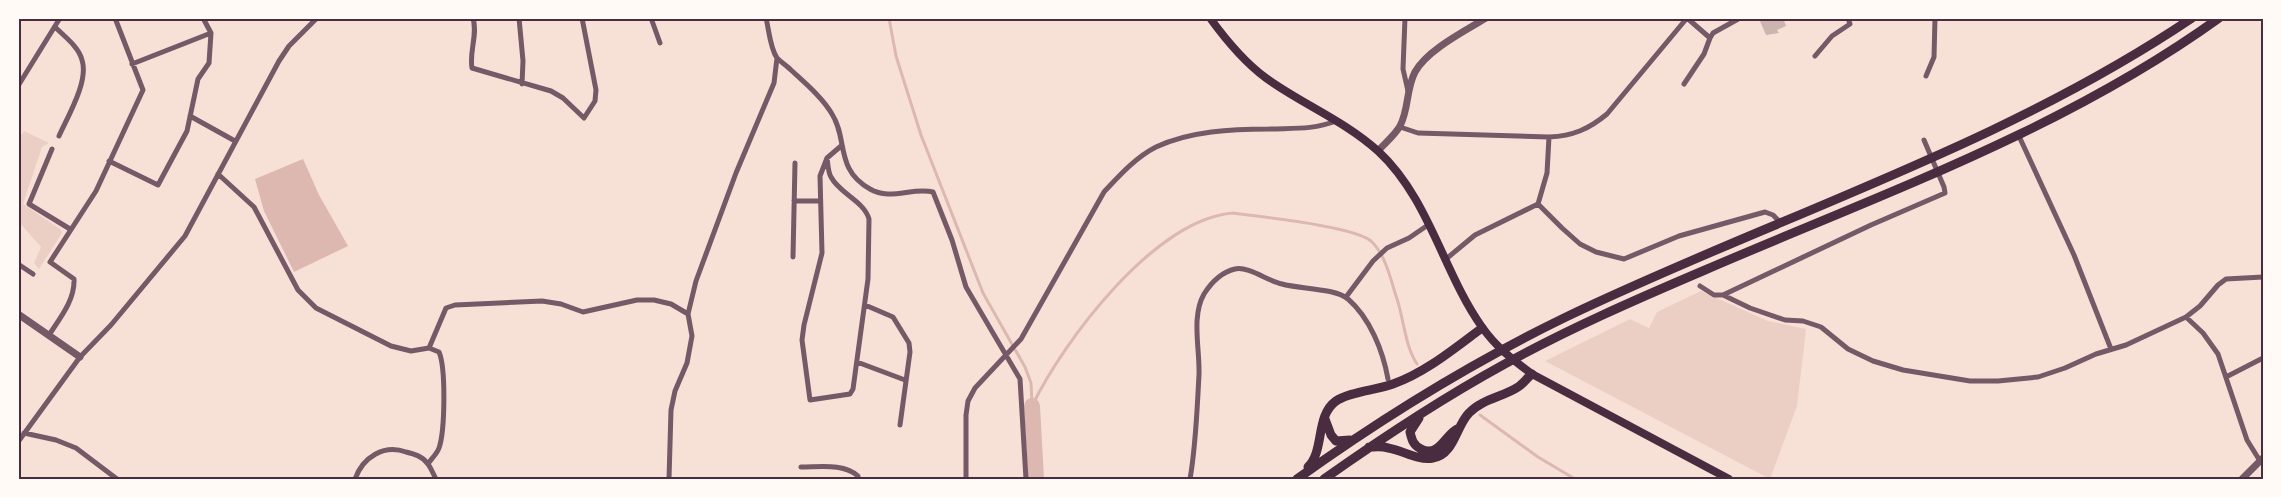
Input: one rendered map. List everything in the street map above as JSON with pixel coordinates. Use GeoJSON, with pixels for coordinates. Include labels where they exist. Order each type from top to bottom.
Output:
{"type":"FeatureCollection","features":[{"type":"Feature","properties":{"kind":"highway"},"geometry":{"type":"LineString","coordinates":[[1297,478],[1356,438],[1508,345],[1615,294],[2012,121],[2101,75],[2192,18]]}},
{"type":"Feature","properties":{"kind":"highway"},"geometry":{"type":"LineString","coordinates":[[1324,479],[1369,447],[1503,365],[1650,294],[1915,181],[2018,134],[2077,105],[2140,69],[2219,18]]}},
{"type":"Feature","properties":{"kind":"highway"},"geometry":{"type":"LineString","coordinates":[[1297,478],[1313,462],[1325,419],[1330,407],[1337,400],[1394,384],[1410,377],[1482,328]]}},
{"type":"Feature","properties":{"kind":"highway"},"geometry":{"type":"LineString","coordinates":[[1369,447],[1388,448],[1421,458],[1440,456],[1449,448],[1456,437],[1457,429],[1476,406],[1518,387],[1532,374]]}},
{"type":"Feature","properties":{"kind":"highway"},"geometry":{"type":"LineString","coordinates":[[1423,413],[1410,432],[1414,445],[1423,451],[1440,447],[1450,432],[1457,429]]}},
{"type":"Feature","properties":{"kind":"highway"},"geometry":{"type":"LineString","coordinates":[[1325,419],[1336,441],[1344,442],[1356,438]]}},
{"type":"Feature","properties":{"kind":"main road"},"geometry":{"type":"LineString","coordinates":[[1210,18],[1238,53],[1259,72],[1378,151],[1415,199],[1482,328],[1505,354],[1532,374],[1729,479]]}},
{"type":"Feature","properties":{"kind":"street"},"geometry":{"type":"LineString","coordinates":[[18,86],[60,18]]}},
{"type":"Feature","properties":{"kind":"street"},"geometry":{"type":"LineString","coordinates":[[49,335],[71,301],[75,288],[74,279],[50,262],[96,191],[143,90],[115,18]]}},
{"type":"Feature","properties":{"kind":"street"},"geometry":{"type":"LineString","coordinates":[[109,161],[158,185],[187,131],[198,79],[209,63],[211,33],[203,18]]}},
{"type":"Feature","properties":{"kind":"street"},"geometry":{"type":"LineString","coordinates":[[18,442],[80,357],[111,325],[178,246],[194,222],[235,141],[289,46],[317,18]]}},
{"type":"Feature","properties":{"kind":"street"},"geometry":{"type":"LineString","coordinates":[[473,18],[476,40],[471,61],[472,68],[557,95],[584,118],[596,101],[596,90],[582,18]]}},
{"type":"Feature","properties":{"kind":"street"},"geometry":{"type":"LineString","coordinates":[[519,18],[523,61],[522,84]]}},
{"type":"Feature","properties":{"kind":"street"},"geometry":{"type":"LineString","coordinates":[[651,18],[660,43]]}},
{"type":"Feature","properties":{"kind":"street"},"geometry":{"type":"LineString","coordinates":[[669,479],[671,410],[675,391],[687,363],[692,336],[688,314],[696,281],[716,224],[774,83],[777,58],[766,18]]}},
{"type":"Feature","properties":{"kind":"street"},"geometry":{"type":"LineString","coordinates":[[1405,18],[1403,69],[1408,91]]}},
{"type":"Feature","properties":{"kind":"street"},"geometry":{"type":"LineString","coordinates":[[1378,151],[1400,127],[1408,91],[1416,70],[1431,54],[1486,18]]}},
{"type":"Feature","properties":{"kind":"street"},"geometry":{"type":"LineString","coordinates":[[1400,127],[1418,133],[1564,137],[1592,126],[1607,114],[1687,18],[1710,38]]}},
{"type":"Feature","properties":{"kind":"street"},"geometry":{"type":"LineString","coordinates":[[1684,84],[1704,54],[1713,33],[1740,18]]}},
{"type":"Feature","properties":{"kind":"street"},"geometry":{"type":"LineString","coordinates":[[1815,56],[1832,36],[1850,24],[1848,18]]}},
{"type":"Feature","properties":{"kind":"street"},"geometry":{"type":"LineString","coordinates":[[1926,76],[1934,57],[1935,18]]}},
{"type":"Feature","properties":{"kind":"street"},"geometry":{"type":"LineString","coordinates":[[55,27],[82,58],[84,72],[81,86],[59,136]]}},
{"type":"Feature","properties":{"kind":"street"},"geometry":{"type":"LineString","coordinates":[[132,63],[211,33]]}},
{"type":"Feature","properties":{"kind":"street"},"geometry":{"type":"LineString","coordinates":[[777,58],[832,113],[841,146],[853,175],[872,191],[887,195],[922,189],[933,192],[952,240],[966,287],[1020,379],[1026,479]]}},
{"type":"Feature","properties":{"kind":"street"},"geometry":{"type":"LineString","coordinates":[[18,67],[26,72]]}},
{"type":"Feature","properties":{"kind":"street"},"geometry":{"type":"LineString","coordinates":[[190,116],[235,141]]}},
{"type":"Feature","properties":{"kind":"street"},"geometry":{"type":"LineString","coordinates":[[966,479],[968,401],[975,388],[1021,339],[1104,192],[1122,173],[1154,148],[1172,141],[1239,129],[1319,128],[1336,121]]}},
{"type":"Feature","properties":{"kind":"street"},"geometry":{"type":"LineString","coordinates":[[2018,134],[2074,255],[2110,349]]}},
{"type":"Feature","properties":{"kind":"street"},"geometry":{"type":"LineString","coordinates":[[1446,259],[1475,236],[1539,204],[1547,173],[1549,137]]}},
{"type":"Feature","properties":{"kind":"street"},"geometry":{"type":"LineString","coordinates":[[1700,286],[1714,295],[1723,295],[1871,225],[1945,193],[1924,140]]}},
{"type":"Feature","properties":{"kind":"street"},"geometry":{"type":"LineString","coordinates":[[827,158],[830,176],[844,193],[867,211],[869,219],[868,279],[853,390],[850,394],[810,400],[802,340],[822,253],[820,176],[827,158],[841,146]]}},
{"type":"Feature","properties":{"kind":"street"},"geometry":{"type":"LineString","coordinates":[[52,149],[29,204],[70,229]]}},
{"type":"Feature","properties":{"kind":"street"},"geometry":{"type":"LineString","coordinates":[[793,257],[795,163]]}},
{"type":"Feature","properties":{"kind":"street"},"geometry":{"type":"LineString","coordinates":[[218,174],[254,207],[298,290],[316,308],[391,346],[411,351],[429,348],[439,352],[442,359],[442,424],[438,450],[428,464]]}},
{"type":"Feature","properties":{"kind":"street"},"geometry":{"type":"LineString","coordinates":[[794,201],[820,201]]}},
{"type":"Feature","properties":{"kind":"street"},"geometry":{"type":"LineString","coordinates":[[1539,204],[1580,244],[1596,252],[1624,259],[1679,236],[1765,212],[1773,215],[1780,222]]}},
{"type":"Feature","properties":{"kind":"street"},"geometry":{"type":"LineString","coordinates":[[1346,297],[1373,261],[1387,248],[1409,238],[1428,225]]}},
{"type":"Feature","properties":{"kind":"street"},"geometry":{"type":"LineString","coordinates":[[18,264],[33,274]]}},
{"type":"Feature","properties":{"kind":"street"},"geometry":{"type":"LineString","coordinates":[[1190,479],[1199,373],[1198,307],[1213,283],[1224,273],[1236,268],[1245,268],[1262,278],[1282,284],[1346,297],[1371,329],[1385,363],[1388,379]]}},
{"type":"Feature","properties":{"kind":"street"},"geometry":{"type":"LineString","coordinates":[[1723,295],[1750,308],[1785,320],[1803,321],[1821,327],[1848,349],[1873,361],[1903,370],[1970,381],[1998,381],[2038,377],[2126,345],[2186,317],[2226,279],[2263,277]]}},
{"type":"Feature","properties":{"kind":"street"},"geometry":{"type":"LineString","coordinates":[[429,348],[446,308],[455,305],[542,301],[561,304],[583,312],[637,300],[654,300],[671,304],[688,314]]}},
{"type":"Feature","properties":{"kind":"street"},"geometry":{"type":"LineString","coordinates":[[865,305],[893,316],[909,343],[910,352],[900,425]]}},
{"type":"Feature","properties":{"kind":"street"},"geometry":{"type":"LineString","coordinates":[[18,314],[80,357]]}},
{"type":"Feature","properties":{"kind":"street"},"geometry":{"type":"LineString","coordinates":[[2186,317],[2204,333],[2218,354],[2247,440],[2261,460],[2242,479]]}},
{"type":"Feature","properties":{"kind":"street"},"geometry":{"type":"LineString","coordinates":[[2226,377],[2259,358],[2263,358]]}},
{"type":"Feature","properties":{"kind":"street"},"geometry":{"type":"LineString","coordinates":[[857,362],[905,380]]}},
{"type":"Feature","properties":{"kind":"street"},"geometry":{"type":"LineString","coordinates":[[24,433],[56,440],[76,448],[117,479]]}},
{"type":"Feature","properties":{"kind":"street"},"geometry":{"type":"LineString","coordinates":[[355,479],[359,468],[373,455],[385,449],[397,449],[416,454],[428,464],[436,479]]}},
{"type":"Feature","properties":{"kind":"street"},"geometry":{"type":"LineString","coordinates":[[801,467],[838,467],[852,470],[858,479]]}},
{"type":"Feature","properties":{"kind":"shaded area"},"geometry":{"type":"Polygon","coordinates":[[[24,131],[49,143],[42,147],[23,204],[60,229],[62,233],[39,269],[34,263],[41,247],[18,221],[18,140],[24,131]]]}},
{"type":"Feature","properties":{"kind":"shaded area"},"geometry":{"type":"Polygon","coordinates":[[[303,159],[319,195],[348,246],[294,272],[264,211],[255,179],[303,159]]]}},
{"type":"Feature","properties":{"kind":"shaded area"},"geometry":{"type":"Polygon","coordinates":[[[1701,291],[1768,321],[1806,329],[1797,406],[1770,479],[1545,361],[1630,319],[1649,328],[1657,312],[1701,291]]]}},
{"type":"Feature","properties":{"kind":"building"},"geometry":{"type":"Polygon","coordinates":[[[1766,18],[1783,18],[1786,26],[1777,30],[1779,33],[1766,35],[1760,21],[1766,18]]]}},
{"type":"Feature","properties":{"kind":"waterway"},"geometry":{"type":"LineString","coordinates":[[889,18],[896,56],[921,135],[983,293],[1025,367],[1031,383],[1032,404]]}},
{"type":"Feature","properties":{"kind":"waterway"},"geometry":{"type":"LineString","coordinates":[[1032,406],[1066,349],[1089,318],[1115,287],[1144,259],[1173,236],[1203,220],[1233,213],[1327,227],[1346,231],[1371,241],[1381,253],[1387,268],[1407,341],[1417,364]]}},
{"type":"Feature","properties":{"kind":"waterway"},"geometry":{"type":"LineString","coordinates":[[1032,406],[1036,479]]}},
{"type":"Feature","properties":{"kind":"waterway"},"geometry":{"type":"LineString","coordinates":[[1480,415],[1538,457],[1575,479]]}}]}
